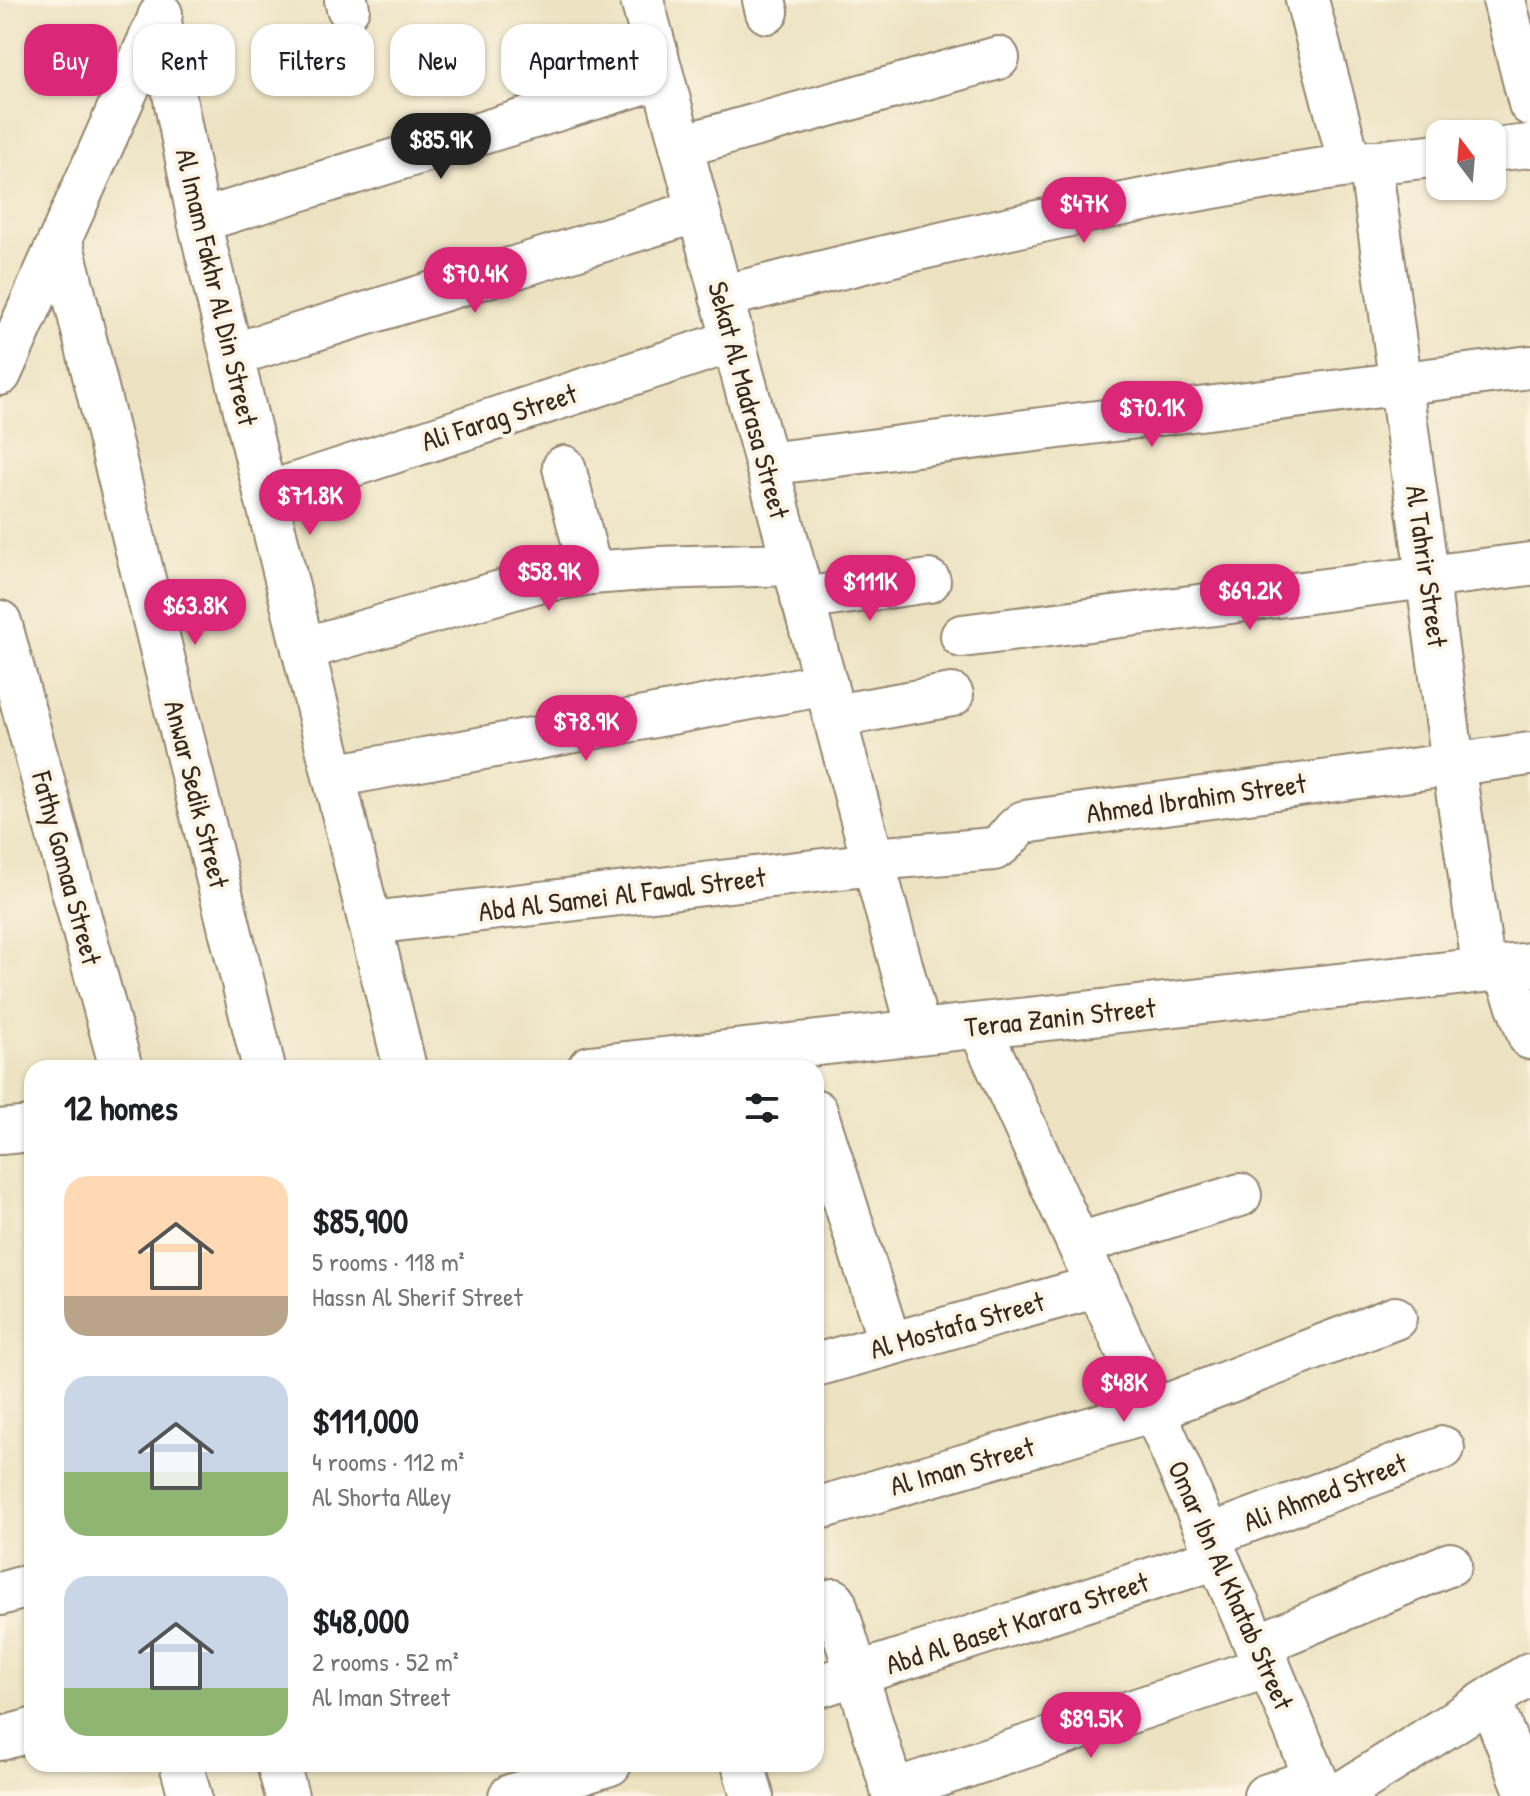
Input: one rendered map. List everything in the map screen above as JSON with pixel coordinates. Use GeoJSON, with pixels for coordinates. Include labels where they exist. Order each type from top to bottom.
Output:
{"type":"FeatureCollection","features":[{"type":"Feature","properties":{"kind":"street","name":"Sekat Al Madrasa Street"},"geometry":{"type":"LineString","coordinates":[[642,0],[648,24]]}},
{"type":"Feature","properties":{"kind":"street","name":"Al Tahrir Street"},"geometry":{"type":"LineString","coordinates":[[1307,0],[1360,164],[1401,384],[1453,763],[1506,968],[1530,1038]]}},
{"type":"Feature","properties":{"kind":"street"},"geometry":{"type":"LineString","coordinates":[[1504,0],[1530,104]]}},
{"type":"Feature","properties":{"kind":"street"},"geometry":{"type":"LineString","coordinates":[[0,374],[162,9]]}},
{"type":"Feature","properties":{"kind":"street","name":"Al Imam Fakhr Al Din Street"},"geometry":{"type":"LineString","coordinates":[[162,9],[199,221],[403,1060]]}},
{"type":"Feature","properties":{"kind":"street"},"geometry":{"type":"LineString","coordinates":[[681,146],[998,58]]}},
{"type":"Feature","properties":{"kind":"street","name":"Sekat Al Madrasa Street"},"geometry":{"type":"LineString","coordinates":[[667,95],[919,1032]]}},
{"type":"Feature","properties":{"kind":"street"},"geometry":{"type":"LineString","coordinates":[[199,221],[601,96]]}},
{"type":"Feature","properties":{"kind":"street"},"geometry":{"type":"LineString","coordinates":[[1506,149],[1530,146]]}},
{"type":"Feature","properties":{"kind":"street"},"geometry":{"type":"LineString","coordinates":[[721,297],[1019,224],[1178,192],[1426,157]]}},
{"type":"Feature","properties":{"kind":"street"},"geometry":{"type":"LineString","coordinates":[[232,355],[698,211]]}},
{"type":"Feature","properties":{"kind":"street","name":"Anwar Sedik Street"},"geometry":{"type":"LineString","coordinates":[[61,241],[262,1060]]}},
{"type":"Feature","properties":{"kind":"street","name":"Ali Farag Street"},"geometry":{"type":"LineString","coordinates":[[265,494],[733,341]]}},
{"type":"Feature","properties":{"kind":"street"},"geometry":{"type":"LineString","coordinates":[[767,464],[1530,367]]}},
{"type":"Feature","properties":{"kind":"street"},"geometry":{"type":"LineString","coordinates":[[564,467],[591,573]]}},
{"type":"Feature","properties":{"kind":"street"},"geometry":{"type":"LineString","coordinates":[[962,636],[1530,564]]}},
{"type":"Feature","properties":{"kind":"street"},"geometry":{"type":"LineString","coordinates":[[303,649],[535,582],[591,573],[657,568],[798,581],[929,581]]}},
{"type":"Feature","properties":{"kind":"street","name":"Fathy Gomaa Street"},"geometry":{"type":"LineString","coordinates":[[0,622],[119,1060]]}},
{"type":"Feature","properties":{"kind":"street"},"geometry":{"type":"LineString","coordinates":[[334,776],[830,700],[952,695]]}},
{"type":"Feature","properties":{"kind":"street","name":"Ahmed Ibrahim Street"},"geometry":{"type":"LineString","coordinates":[[874,862],[994,849],[1006,843],[1012,829],[1024,822],[1530,754]]}},
{"type":"Feature","properties":{"kind":"street","name":"Abd Al Samei Al Fawal Street"},"geometry":{"type":"LineString","coordinates":[[371,923],[874,862]]}},
{"type":"Feature","properties":{"kind":"street","name":"Teraa Zanin Street"},"geometry":{"type":"LineString","coordinates":[[742,1060],[799,1057],[919,1032],[1506,968]]}},
{"type":"Feature","properties":{"kind":"street","name":"Omar Ibn Al Khatab Street"},"geometry":{"type":"LineString","coordinates":[[979,1026],[1325,1790]]}},
{"type":"Feature","properties":{"kind":"street"},"geometry":{"type":"LineString","coordinates":[[0,1132],[24,1130]]}},
{"type":"Feature","properties":{"kind":"street"},"geometry":{"type":"LineString","coordinates":[[824,1136],[890,1344]]}},
{"type":"Feature","properties":{"kind":"street"},"geometry":{"type":"LineString","coordinates":[[1079,1244],[1240,1195]]}},
{"type":"Feature","properties":{"kind":"street","name":"Al Mostafa Street"},"geometry":{"type":"LineString","coordinates":[[824,1363],[1098,1286]]}},
{"type":"Feature","properties":{"kind":"street","name":"Al Iman Street"},"geometry":{"type":"LineString","coordinates":[[824,1507],[1154,1410],[1395,1318]]}},
{"type":"Feature","properties":{"kind":"street","name":"Ali Ahmed Street"},"geometry":{"type":"LineString","coordinates":[[1213,1547],[1443,1448]]}},
{"type":"Feature","properties":{"kind":"street","name":"Abd Al Baset Karara Street"},"geometry":{"type":"LineString","coordinates":[[824,1684],[1213,1547]]}},
{"type":"Feature","properties":{"kind":"street"},"geometry":{"type":"LineString","coordinates":[[834,1600],[893,1794],[1262,1656],[1450,1564]]}},
{"type":"Feature","properties":{"kind":"street"},"geometry":{"type":"LineString","coordinates":[[1265,1796],[1325,1790],[1490,1700],[1530,1674]]}},
{"type":"Feature","properties":{"kind":"street"},"geometry":{"type":"LineString","coordinates":[[1490,1700],[1528,1796]]}},
{"type":"Feature","properties":{"kind":"street"},"geometry":{"type":"LineString","coordinates":[[0,1739],[24,1732]]}},
{"type":"Feature","properties":{"kind":"street"},"geometry":{"type":"LineString","coordinates":[[183,1772],[190,1796]]}},
{"type":"Feature","properties":{"kind":"street"},"geometry":{"type":"LineString","coordinates":[[280,1772],[287,1796]]}},
{"type":"Feature","properties":{"kind":"street"},"geometry":{"type":"LineString","coordinates":[[745,1772],[752,1796]]}},
{"type":"Feature","properties":{"kind":"street"},"geometry":{"type":"LineString","coordinates":[[510,1796],[611,1776]]}}]}
